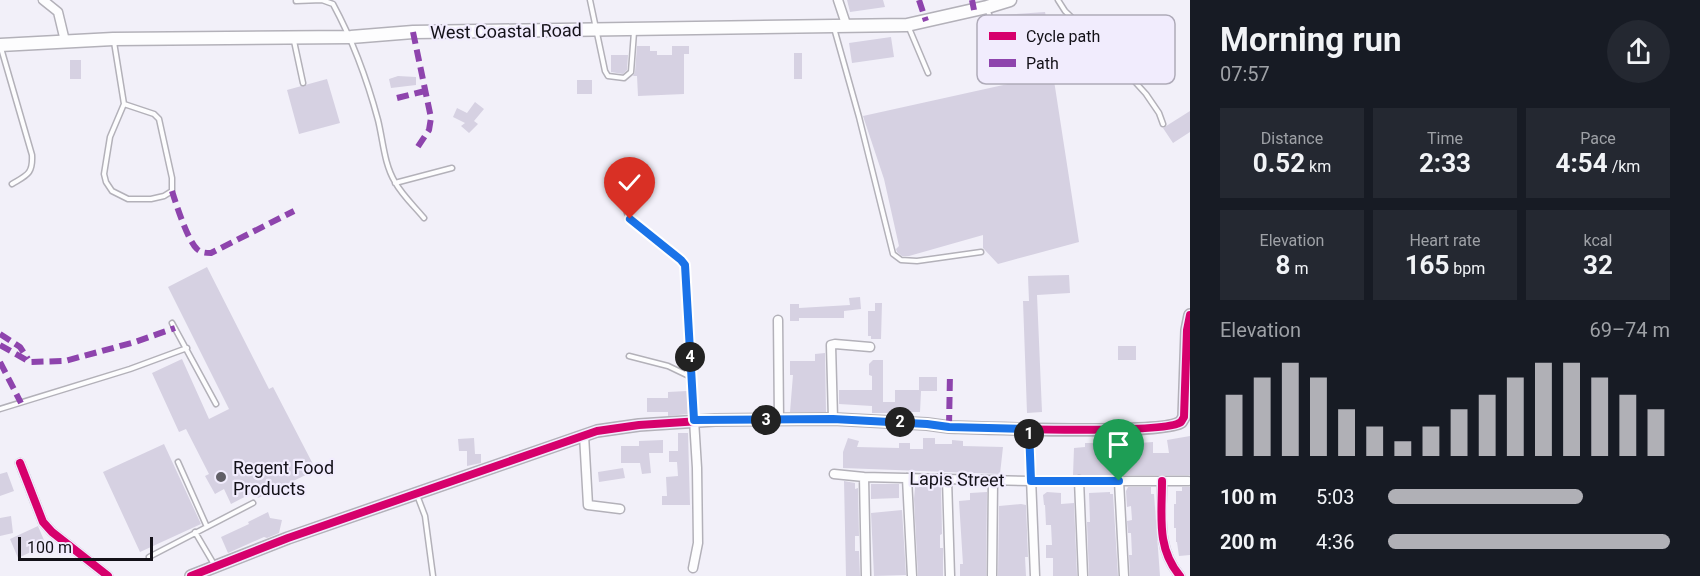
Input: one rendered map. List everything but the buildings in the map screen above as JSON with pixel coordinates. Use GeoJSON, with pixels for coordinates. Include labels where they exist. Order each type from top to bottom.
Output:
{"type":"FeatureCollection","features":[{"type":"Feature","properties":{"kind":"main road","name":"West Coastal Road"},"geometry":{"type":"LineString","coordinates":[[0,45],[113,39],[351,37],[414,32],[907,25],[1010,0]]}},
{"type":"Feature","properties":{"kind":"street"},"geometry":{"type":"LineString","coordinates":[[43,0],[58,12],[66,41]]}},
{"type":"Feature","properties":{"kind":"street"},"geometry":{"type":"LineString","coordinates":[[838,0],[847,27]]}},
{"type":"Feature","properties":{"kind":"street"},"geometry":{"type":"LineString","coordinates":[[191,576],[288,538],[584,435],[639,425],[694,420],[833,419],[949,427],[1029,429],[1172,427],[1181,423],[1184,417],[1187,388],[1187,330],[1190,315]]}},
{"type":"Feature","properties":{"kind":"street"},"geometry":{"type":"LineString","coordinates":[[778,320],[779,420]]}},
{"type":"Feature","properties":{"kind":"street"},"geometry":{"type":"LineString","coordinates":[[833,419],[831,345],[870,347]]}},
{"type":"Feature","properties":{"kind":"street"},"geometry":{"type":"LineString","coordinates":[[693,568],[698,543],[694,420]]}},
{"type":"Feature","properties":{"kind":"street"},"geometry":{"type":"LineString","coordinates":[[1029,429],[1035,576]]}},
{"type":"Feature","properties":{"kind":"street"},"geometry":{"type":"LineString","coordinates":[[584,435],[588,505],[620,509]]}},
{"type":"Feature","properties":{"kind":"street"},"geometry":{"type":"LineString","coordinates":[[20,463],[43,522],[52,532],[108,576]]}},
{"type":"Feature","properties":{"kind":"street","name":"Lapis Street"},"geometry":{"type":"LineString","coordinates":[[834,474],[864,477],[1031,481],[1188,481]]}},
{"type":"Feature","properties":{"kind":"street"},"geometry":{"type":"LineString","coordinates":[[864,477],[866,576]]}},
{"type":"Feature","properties":{"kind":"street"},"geometry":{"type":"LineString","coordinates":[[907,478],[912,576]]}},
{"type":"Feature","properties":{"kind":"street"},"geometry":{"type":"LineString","coordinates":[[947,479],[950,576]]}},
{"type":"Feature","properties":{"kind":"street"},"geometry":{"type":"LineString","coordinates":[[992,576],[993,480]]}},
{"type":"Feature","properties":{"kind":"street"},"geometry":{"type":"LineString","coordinates":[[1079,480],[1083,576]]}},
{"type":"Feature","properties":{"kind":"street"},"geometry":{"type":"LineString","coordinates":[[1119,481],[1124,576]]}},
{"type":"Feature","properties":{"kind":"street"},"geometry":{"type":"LineString","coordinates":[[1162,481],[1163,545],[1166,555],[1180,576]]}},
{"type":"Feature","properties":{"kind":"lane"},"geometry":{"type":"LineString","coordinates":[[296,2],[322,0],[333,4],[351,37],[361,64],[389,171],[395,183],[424,218]]}},
{"type":"Feature","properties":{"kind":"lane"},"geometry":{"type":"LineString","coordinates":[[590,0],[605,71],[612,78],[624,78],[631,72],[635,29]]}},
{"type":"Feature","properties":{"kind":"lane"},"geometry":{"type":"LineString","coordinates":[[1058,0],[1069,15]]}},
{"type":"Feature","properties":{"kind":"lane"},"geometry":{"type":"LineString","coordinates":[[987,7],[990,15]]}},
{"type":"Feature","properties":{"kind":"lane"},"geometry":{"type":"LineString","coordinates":[[907,25],[928,73]]}},
{"type":"Feature","properties":{"kind":"lane"},"geometry":{"type":"LineString","coordinates":[[833,27],[859,117],[893,254],[901,260],[917,261],[981,252]]}},
{"type":"Feature","properties":{"kind":"lane"},"geometry":{"type":"LineString","coordinates":[[294,37],[303,83]]}},
{"type":"Feature","properties":{"kind":"lane"},"geometry":{"type":"LineString","coordinates":[[113,39],[124,104],[110,137],[104,174],[106,182],[112,191],[128,199],[151,199],[164,196],[172,191],[172,178],[159,119],[154,114],[124,104]]}},
{"type":"Feature","properties":{"kind":"lane"},"geometry":{"type":"LineString","coordinates":[[0,45],[32,155],[33,167],[28,174],[12,184]]}},
{"type":"Feature","properties":{"kind":"lane"},"geometry":{"type":"LineString","coordinates":[[1137,84],[1159,114],[1162,124]]}},
{"type":"Feature","properties":{"kind":"lane"},"geometry":{"type":"LineString","coordinates":[[395,183],[452,168]]}},
{"type":"Feature","properties":{"kind":"lane"},"geometry":{"type":"LineString","coordinates":[[627,213],[630,219],[685,265],[694,420]]}},
{"type":"Feature","properties":{"kind":"lane"},"geometry":{"type":"LineString","coordinates":[[172,323],[216,404]]}},
{"type":"Feature","properties":{"kind":"lane"},"geometry":{"type":"LineString","coordinates":[[0,409],[130,369],[187,348]]}},
{"type":"Feature","properties":{"kind":"lane"},"geometry":{"type":"LineString","coordinates":[[628,356],[668,366],[691,377]]}},
{"type":"Feature","properties":{"kind":"lane"},"geometry":{"type":"LineString","coordinates":[[178,462],[207,527]]}},
{"type":"Feature","properties":{"kind":"lane"},"geometry":{"type":"LineString","coordinates":[[417,494],[425,516],[433,576]]}},
{"type":"Feature","properties":{"kind":"lane"},"geometry":{"type":"LineString","coordinates":[[149,557],[253,503]]}},
{"type":"Feature","properties":{"kind":"lane"},"geometry":{"type":"LineString","coordinates":[[195,532],[215,566]]}},
{"type":"Feature","properties":{"kind":"marked path"},"geometry":{"type":"LineString","coordinates":[[919,0],[926,21]]}},
{"type":"Feature","properties":{"kind":"marked path"},"geometry":{"type":"LineString","coordinates":[[972,0],[974,10]]}},
{"type":"Feature","properties":{"kind":"marked path"},"geometry":{"type":"LineString","coordinates":[[413,32],[431,118],[429,130],[415,151]]}},
{"type":"Feature","properties":{"kind":"marked path"},"geometry":{"type":"LineString","coordinates":[[397,98],[425,91]]}},
{"type":"Feature","properties":{"kind":"marked path"},"geometry":{"type":"LineString","coordinates":[[172,191],[190,238],[197,249],[204,252],[211,253],[294,211]]}},
{"type":"Feature","properties":{"kind":"marked path"},"geometry":{"type":"LineString","coordinates":[[0,345],[30,362],[65,361],[135,342],[175,328]]}},
{"type":"Feature","properties":{"kind":"marked path"},"geometry":{"type":"LineString","coordinates":[[0,334],[20,347],[28,359]]}},
{"type":"Feature","properties":{"kind":"marked path"},"geometry":{"type":"LineString","coordinates":[[0,362],[21,403]]}},
{"type":"Feature","properties":{"kind":"marked path"},"geometry":{"type":"LineString","coordinates":[[949,427],[950,373]]}},
{"type":"Feature","properties":{"kind":"cycle path"},"geometry":{"type":"LineString","coordinates":[[191,576],[288,538],[597,431],[639,425],[715,420],[833,419],[949,427],[1032,429],[1109,430],[1168,426],[1181,422],[1184,417],[1187,330],[1190,315]]}},
{"type":"Feature","properties":{"kind":"cycle path"},"geometry":{"type":"LineString","coordinates":[[20,463],[43,522],[52,532],[108,576]]}},
{"type":"Feature","properties":{"kind":"cycle path"},"geometry":{"type":"LineString","coordinates":[[1162,481],[1161,519],[1164,543],[1172,565],[1180,576]]}},
{"type":"Feature","properties":{"kind":"place","name":"Regent Food Products"},"geometry":{"type":"Point","coordinates":[221,477]}},
{"type":"Feature","properties":{"kind":"route"},"geometry":{"type":"LineString","coordinates":[[630,219],[685,265],[694,420],[833,419],[949,427],[1029,429],[1031,481],[1119,481]]}}]}
